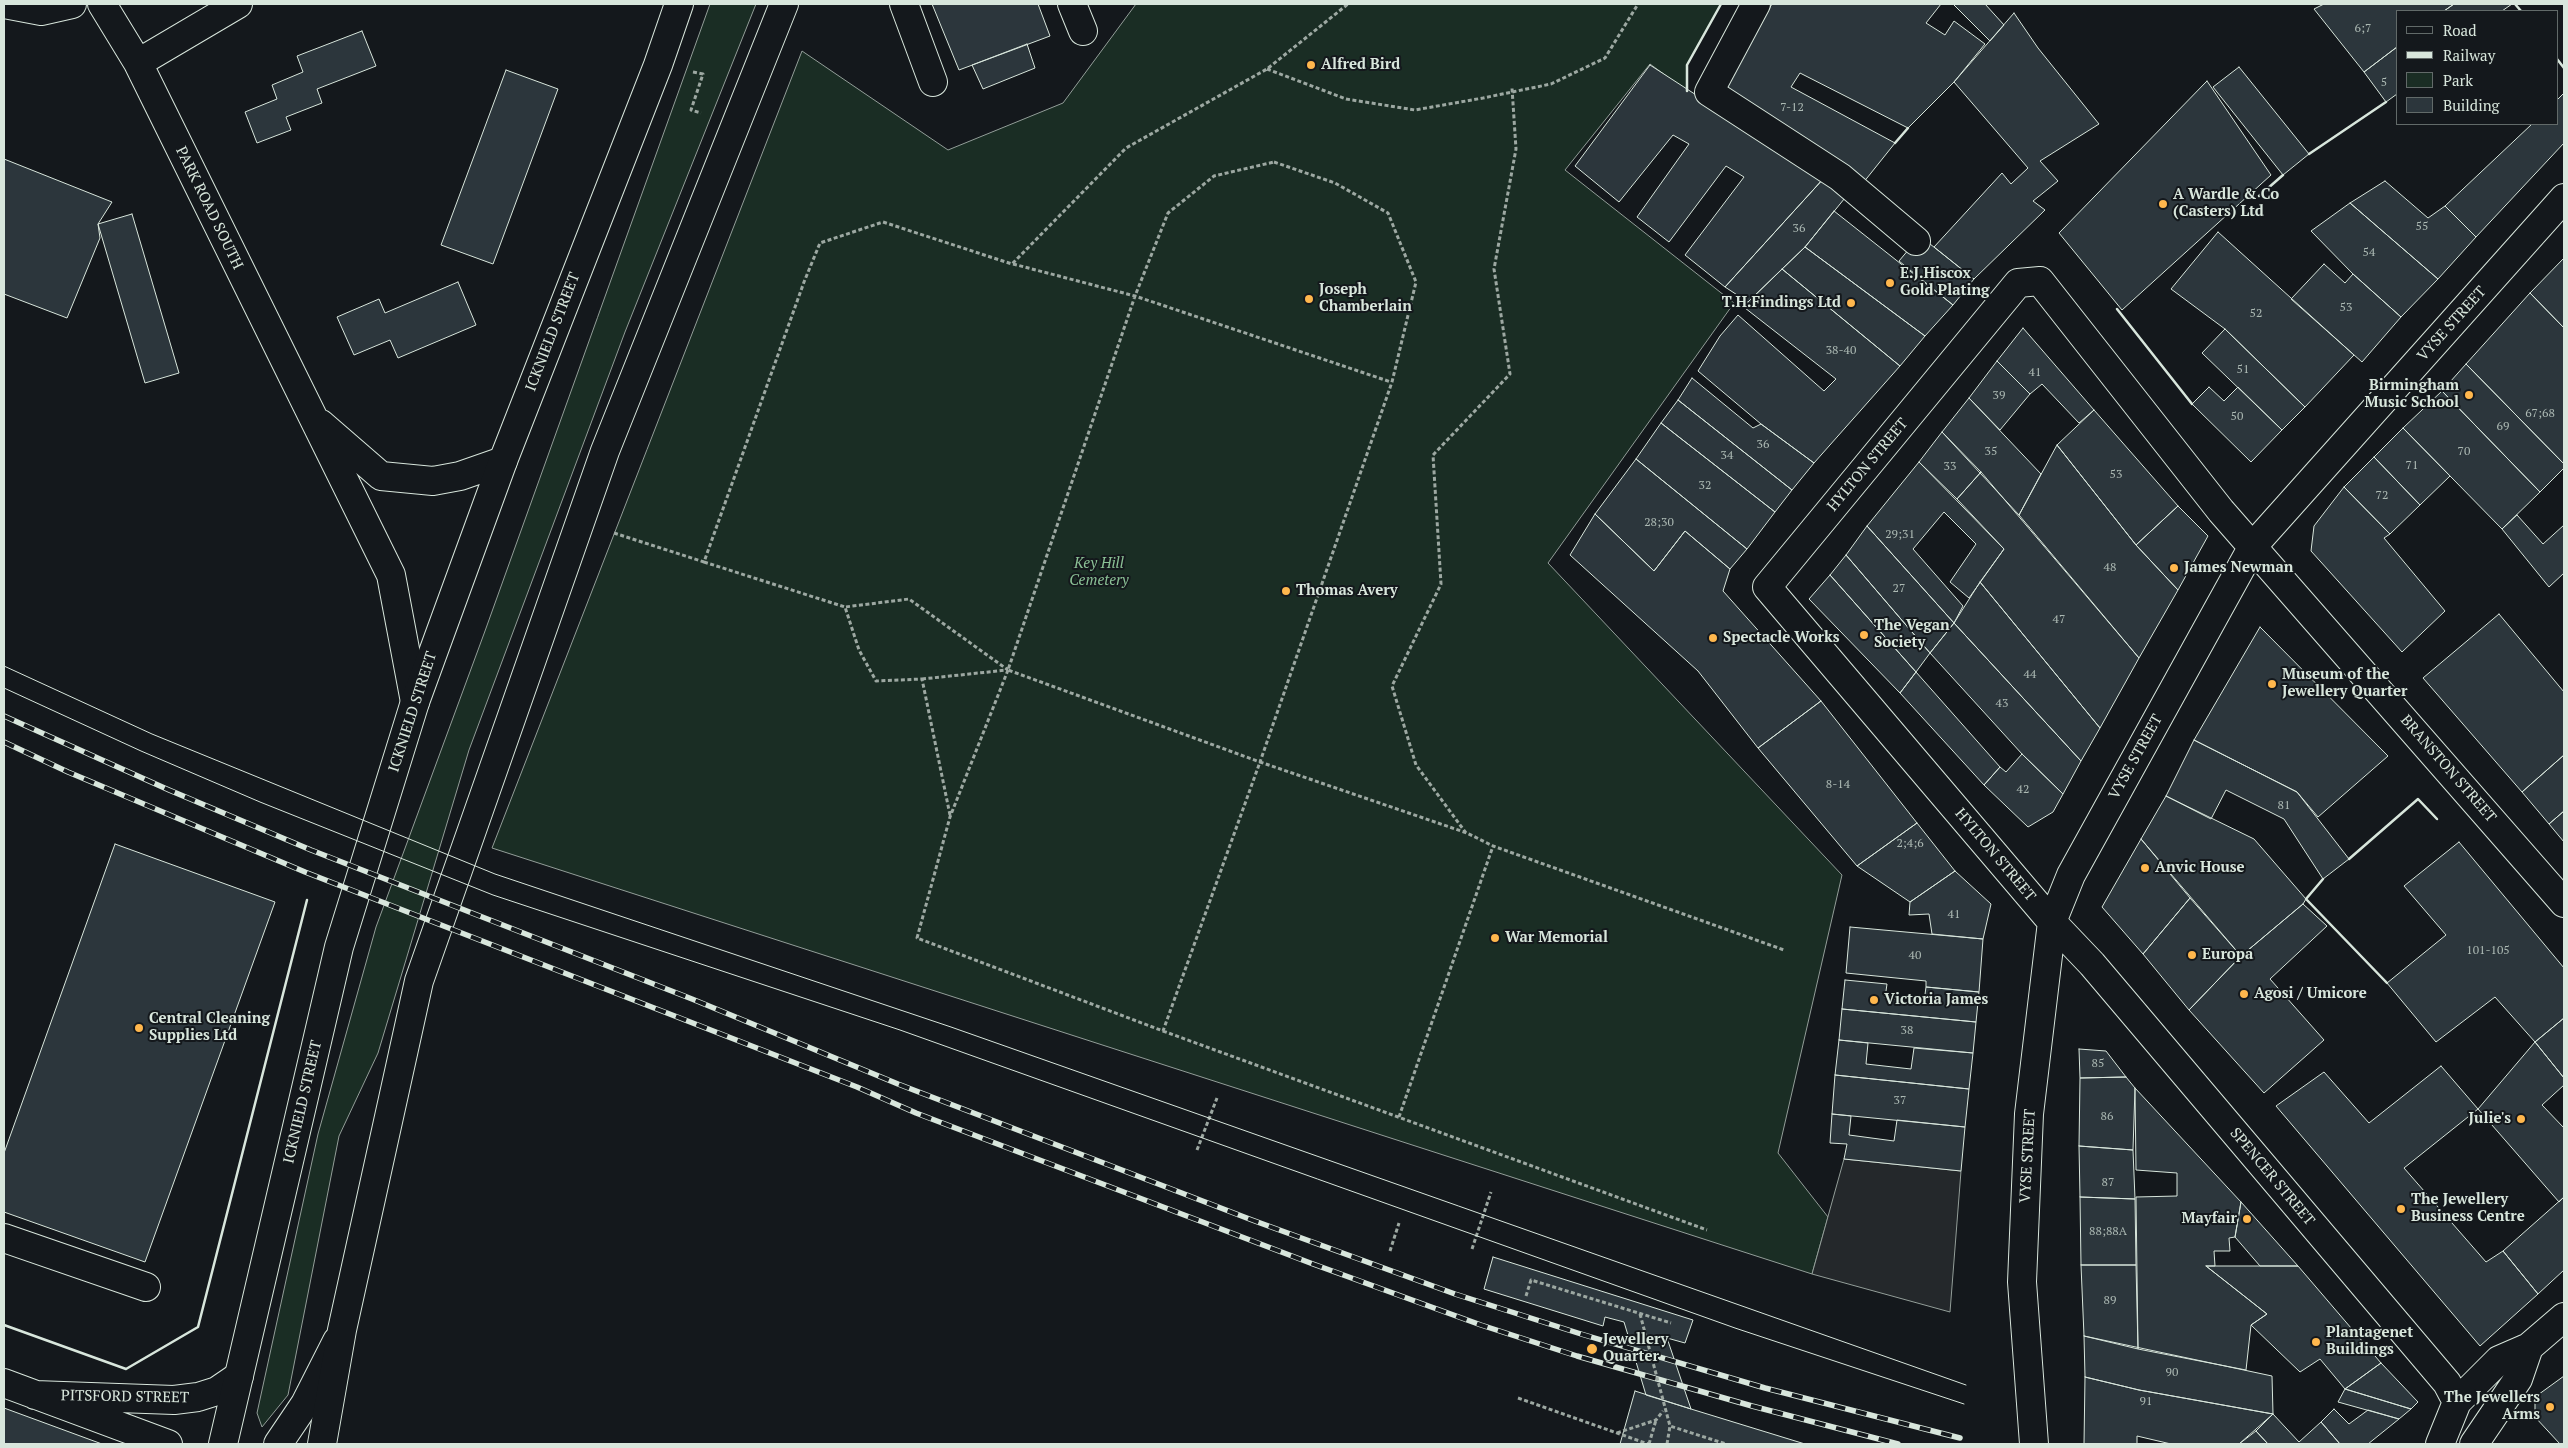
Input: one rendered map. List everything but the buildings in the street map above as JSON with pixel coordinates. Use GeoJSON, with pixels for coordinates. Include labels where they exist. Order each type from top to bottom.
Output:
{"type":"FeatureCollection","features":[{"type":"Feature","properties":{"kind":"main road"},"geometry":{"type":"LineString","coordinates":[[4,4],[41,10],[72,4]]}},
{"type":"Feature","properties":{"kind":"main road","name":"PARK ROAD SOUTH"},"geometry":{"type":"LineString","coordinates":[[102,4],[138,63],[310,415],[391,575],[415,702]]}},
{"type":"Feature","properties":{"kind":"main road"},"geometry":{"type":"LineString","coordinates":[[138,63],[238,4]]}},
{"type":"Feature","properties":{"kind":"main road","name":"ICKNIELD STREET"},"geometry":{"type":"LineString","coordinates":[[223,1444],[339,947],[415,702],[503,461],[658,64],[679,4]]}},
{"type":"Feature","properties":{"kind":"main road"},"geometry":{"type":"LineString","coordinates":[[322,1444],[342,1330],[419,981],[606,451],[735,121],[784,4]]}},
{"type":"Feature","properties":{"kind":"main road"},"geometry":{"type":"LineString","coordinates":[[904,4],[933,82]]}},
{"type":"Feature","properties":{"kind":"main road"},"geometry":{"type":"LineString","coordinates":[[1072,4],[1083,31]]}},
{"type":"Feature","properties":{"kind":"main road"},"geometry":{"type":"LineString","coordinates":[[1756,4],[1709,92],[1840,177],[1916,241]]}},
{"type":"Feature","properties":{"kind":"main road","name":"VYSE STREET"},"geometry":{"type":"LineString","coordinates":[[2034,1444],[2022,1282],[2029,1114],[2052,922],[2071,875],[2253,546],[2564,198]]}},
{"type":"Feature","properties":{"kind":"main road","name":"HYLTON STREET"},"geometry":{"type":"LineString","coordinates":[[2052,922],[1767,587],[2018,283],[2040,281],[2221,511],[2253,546]]}},
{"type":"Feature","properties":{"kind":"main road","name":"PARK ROAD SOUTH"},"geometry":{"type":"LineString","coordinates":[[310,415],[381,476],[433,481],[460,476],[503,461]]}},
{"type":"Feature","properties":{"kind":"main road","name":"BRANSTON STREET"},"geometry":{"type":"LineString","coordinates":[[2253,546],[2564,902]]}},
{"type":"Feature","properties":{"kind":"main road","name":"SPENCER STREET"},"geometry":{"type":"LineString","coordinates":[[2052,922],[2086,957],[2447,1383],[2457,1402]]}},
{"type":"Feature","properties":{"kind":"main road"},"geometry":{"type":"LineString","coordinates":[[4,1238],[146,1287]]}},
{"type":"Feature","properties":{"kind":"main road"},"geometry":{"type":"LineString","coordinates":[[2440,1444],[2457,1402],[2499,1360],[2529,1347],[2564,1317]]}},
{"type":"Feature","properties":{"kind":"main road"},"geometry":{"type":"LineString","coordinates":[[278,1444],[305,1404],[342,1330]]}},
{"type":"Feature","properties":{"kind":"main road"},"geometry":{"type":"LineString","coordinates":[[2474,1444],[2518,1379],[2529,1347]]}},
{"type":"Feature","properties":{"kind":"main road","name":"PITSFORD STREET"},"geometry":{"type":"LineString","coordinates":[[35,1395],[174,1400],[198,1398],[218,1390],[239,1376]]}},
{"type":"Feature","properties":{"kind":"main road","name":"PITSFORD STREET"},"geometry":{"type":"LineString","coordinates":[[4,1383],[168,1444]]}},
{"type":"Feature","properties":{"kind":"path"},"geometry":{"type":"LineString","coordinates":[[1012,264],[1126,148],[1266,69],[1348,4]]}},
{"type":"Feature","properties":{"kind":"path"},"geometry":{"type":"LineString","coordinates":[[1266,69],[1346,99],[1415,110],[1550,84],[1606,58],[1638,4]]}},
{"type":"Feature","properties":{"kind":"path"},"geometry":{"type":"LineString","coordinates":[[658,64],[703,74],[691,110],[735,121]]}},
{"type":"Feature","properties":{"kind":"path"},"geometry":{"type":"LineString","coordinates":[[1467,833],[1416,765],[1392,686],[1442,584],[1434,455],[1510,374],[1494,269],[1516,149],[1512,88]]}},
{"type":"Feature","properties":{"kind":"path"},"geometry":{"type":"LineString","coordinates":[[1163,1031],[1260,762],[1392,382],[1416,282],[1388,213],[1335,183],[1274,162],[1214,176],[1168,213],[1135,296],[1008,670],[950,817],[917,938],[1163,1031],[1707,1230]]}},
{"type":"Feature","properties":{"kind":"path"},"geometry":{"type":"LineString","coordinates":[[704,562],[820,243],[883,222],[1012,264],[1135,296],[1392,382]]}},
{"type":"Feature","properties":{"kind":"path"},"geometry":{"type":"LineString","coordinates":[[607,530],[845,607],[909,599],[1008,670],[1260,762],[1467,833],[1493,846],[1784,950]]}},
{"type":"Feature","properties":{"kind":"path"},"geometry":{"type":"LineString","coordinates":[[845,607],[860,650],[876,681],[922,679],[1008,670]]}},
{"type":"Feature","properties":{"kind":"path"},"geometry":{"type":"LineString","coordinates":[[922,679],[950,817]]}},
{"type":"Feature","properties":{"kind":"path"},"geometry":{"type":"LineString","coordinates":[[1399,1117],[1493,846]]}},
{"type":"Feature","properties":{"kind":"path"},"geometry":{"type":"LineString","coordinates":[[1197,1150],[1217,1098]]}},
{"type":"Feature","properties":{"kind":"path"},"geometry":{"type":"LineString","coordinates":[[1472,1249],[1490,1192]]}},
{"type":"Feature","properties":{"kind":"path"},"geometry":{"type":"LineString","coordinates":[[1390,1251],[1399,1223]]}},
{"type":"Feature","properties":{"kind":"path"},"geometry":{"type":"LineString","coordinates":[[1526,1296],[1531,1280],[1671,1323]]}},
{"type":"Feature","properties":{"kind":"path"},"geometry":{"type":"LineString","coordinates":[[1640,1314],[1670,1426],[1667,1444]]}},
{"type":"Feature","properties":{"kind":"path"},"geometry":{"type":"LineString","coordinates":[[1518,1398],[1648,1444],[1656,1420],[1663,1411]]}},
{"type":"Feature","properties":{"kind":"path"},"geometry":{"type":"LineString","coordinates":[[1616,1434],[1656,1420]]}},
{"type":"Feature","properties":{"kind":"path"},"geometry":{"type":"LineString","coordinates":[[1670,1426],[1726,1444]]}},
{"type":"Feature","properties":{"kind":"green space"},"geometry":{"type":"Polygon","coordinates":[[[710,4],[756,4],[625,332],[469,750],[378,1053],[339,1136],[288,1395],[262,1427],[257,1413],[318,1134],[376,927],[485,631],[710,4]]]}},
{"type":"Feature","properties":{"kind":"green space","name":"Key Hill Cemetery"},"geometry":{"type":"Polygon","coordinates":[[[1136,4],[1721,4],[1687,65],[1687,91],[1650,64],[1565,170],[1734,303],[1548,563],[1842,875],[1778,1153],[1828,1217],[1812,1274],[492,848],[802,51],[948,150],[1063,103],[1136,4]]]}},
{"type":"Feature","properties":{"kind":"shaded area"},"geometry":{"type":"Polygon","coordinates":[[[1844,1159],[1961,1171],[1950,1312],[1812,1274],[1844,1159]]]}},
{"type":"Feature","properties":{"kind":"tram line"},"geometry":{"type":"LineString","coordinates":[[4,666],[152,734],[495,874],[951,1027],[1966,1385]]}},
{"type":"Feature","properties":{"kind":"tram line"},"geometry":{"type":"LineString","coordinates":[[4,688],[141,751],[260,802],[493,895],[900,1030],[1735,1328],[1964,1404]]}},
{"type":"Feature","properties":{"kind":"railway"},"geometry":{"type":"LineString","coordinates":[[4,716],[169,790],[311,850],[692,999],[898,1084],[1252,1220],[1455,1294],[1581,1334],[1765,1388],[1960,1438]]}},
{"type":"Feature","properties":{"kind":"railway"},"geometry":{"type":"LineString","coordinates":[[4,742],[68,772],[305,872],[857,1087],[916,1113],[1313,1264],[1481,1325],[1577,1356],[1752,1406],[1898,1444]]}},
{"type":"Feature","properties":{"kind":"wall"},"geometry":{"type":"LineString","coordinates":[[1687,91],[1687,65],[1721,4]]}},
{"type":"Feature","properties":{"kind":"wall"},"geometry":{"type":"LineString","coordinates":[[2515,4],[2520,10]]}},
{"type":"Feature","properties":{"kind":"wall"},"geometry":{"type":"LineString","coordinates":[[2558,60],[2564,68]]}},
{"type":"Feature","properties":{"kind":"wall"},"geometry":{"type":"LineString","coordinates":[[2309,154],[2386,102]]}},
{"type":"Feature","properties":{"kind":"wall"},"geometry":{"type":"LineString","coordinates":[[1895,143],[1908,128]]}},
{"type":"Feature","properties":{"kind":"wall"},"geometry":{"type":"LineString","coordinates":[[2259,196],[2283,175]]}},
{"type":"Feature","properties":{"kind":"wall"},"geometry":{"type":"LineString","coordinates":[[2117,309],[2192,404]]}},
{"type":"Feature","properties":{"kind":"wall"},"geometry":{"type":"LineString","coordinates":[[2349,859],[2418,799],[2437,819]]}},
{"type":"Feature","properties":{"kind":"wall"},"geometry":{"type":"LineString","coordinates":[[2323,879],[2306,899],[2387,983]]}},
{"type":"Feature","properties":{"kind":"wall"},"geometry":{"type":"LineString","coordinates":[[4,1325],[126,1369],[198,1327],[307,900]]}},
{"type":"Feature","properties":{"kind":"place","name":"Alfred Bird"},"geometry":{"type":"Point","coordinates":[1311,65]}},
{"type":"Feature","properties":{"kind":"place","name":"A Wardle & Co (Casters) Ltd"},"geometry":{"type":"Point","coordinates":[2163,204]}},
{"type":"Feature","properties":{"kind":"place","name":"E.J.Hiscox Gold Plating"},"geometry":{"type":"Point","coordinates":[1890,283]}},
{"type":"Feature","properties":{"kind":"place","name":"Joseph Chamberlain"},"geometry":{"type":"Point","coordinates":[1309,299]}},
{"type":"Feature","properties":{"kind":"place","name":"T.H.Findings Ltd"},"geometry":{"type":"Point","coordinates":[1851,303]}},
{"type":"Feature","properties":{"kind":"place","name":"Birmingham Music School"},"geometry":{"type":"Point","coordinates":[2469,395]}},
{"type":"Feature","properties":{"kind":"place","name":"James Newman"},"geometry":{"type":"Point","coordinates":[2174,568]}},
{"type":"Feature","properties":{"kind":"place","name":"Thomas Avery"},"geometry":{"type":"Point","coordinates":[1286,591]}},
{"type":"Feature","properties":{"kind":"place","name":"The Vegan Society"},"geometry":{"type":"Point","coordinates":[1864,635]}},
{"type":"Feature","properties":{"kind":"place","name":"Spectacle Works"},"geometry":{"type":"Point","coordinates":[1713,638]}},
{"type":"Feature","properties":{"kind":"place","name":"Museum of the Jewellery Quarter"},"geometry":{"type":"Point","coordinates":[2272,684]}},
{"type":"Feature","properties":{"kind":"place","name":"Anvic House"},"geometry":{"type":"Point","coordinates":[2145,868]}},
{"type":"Feature","properties":{"kind":"place","name":"War Memorial"},"geometry":{"type":"Point","coordinates":[1495,938]}},
{"type":"Feature","properties":{"kind":"place","name":"Europa"},"geometry":{"type":"Point","coordinates":[2192,955]}},
{"type":"Feature","properties":{"kind":"place","name":"Agosi / Umicore"},"geometry":{"type":"Point","coordinates":[2244,994]}},
{"type":"Feature","properties":{"kind":"place","name":"Victoria James"},"geometry":{"type":"Point","coordinates":[1874,1000]}},
{"type":"Feature","properties":{"kind":"place","name":"Central Cleaning Supplies Ltd"},"geometry":{"type":"Point","coordinates":[139,1028]}},
{"type":"Feature","properties":{"kind":"place","name":"Julie's"},"geometry":{"type":"Point","coordinates":[2521,1119]}},
{"type":"Feature","properties":{"kind":"place","name":"The Jewellery Business Centre"},"geometry":{"type":"Point","coordinates":[2401,1209]}},
{"type":"Feature","properties":{"kind":"place","name":"Mayfair"},"geometry":{"type":"Point","coordinates":[2247,1219]}},
{"type":"Feature","properties":{"kind":"place","name":"Plantagenet Buildings"},"geometry":{"type":"Point","coordinates":[2316,1342]}},
{"type":"Feature","properties":{"kind":"place","name":"Jewellery Quarter"},"geometry":{"type":"Point","coordinates":[1592,1349]}},
{"type":"Feature","properties":{"kind":"place","name":"The Jewellers Arms"},"geometry":{"type":"Point","coordinates":[2550,1407]}}]}
